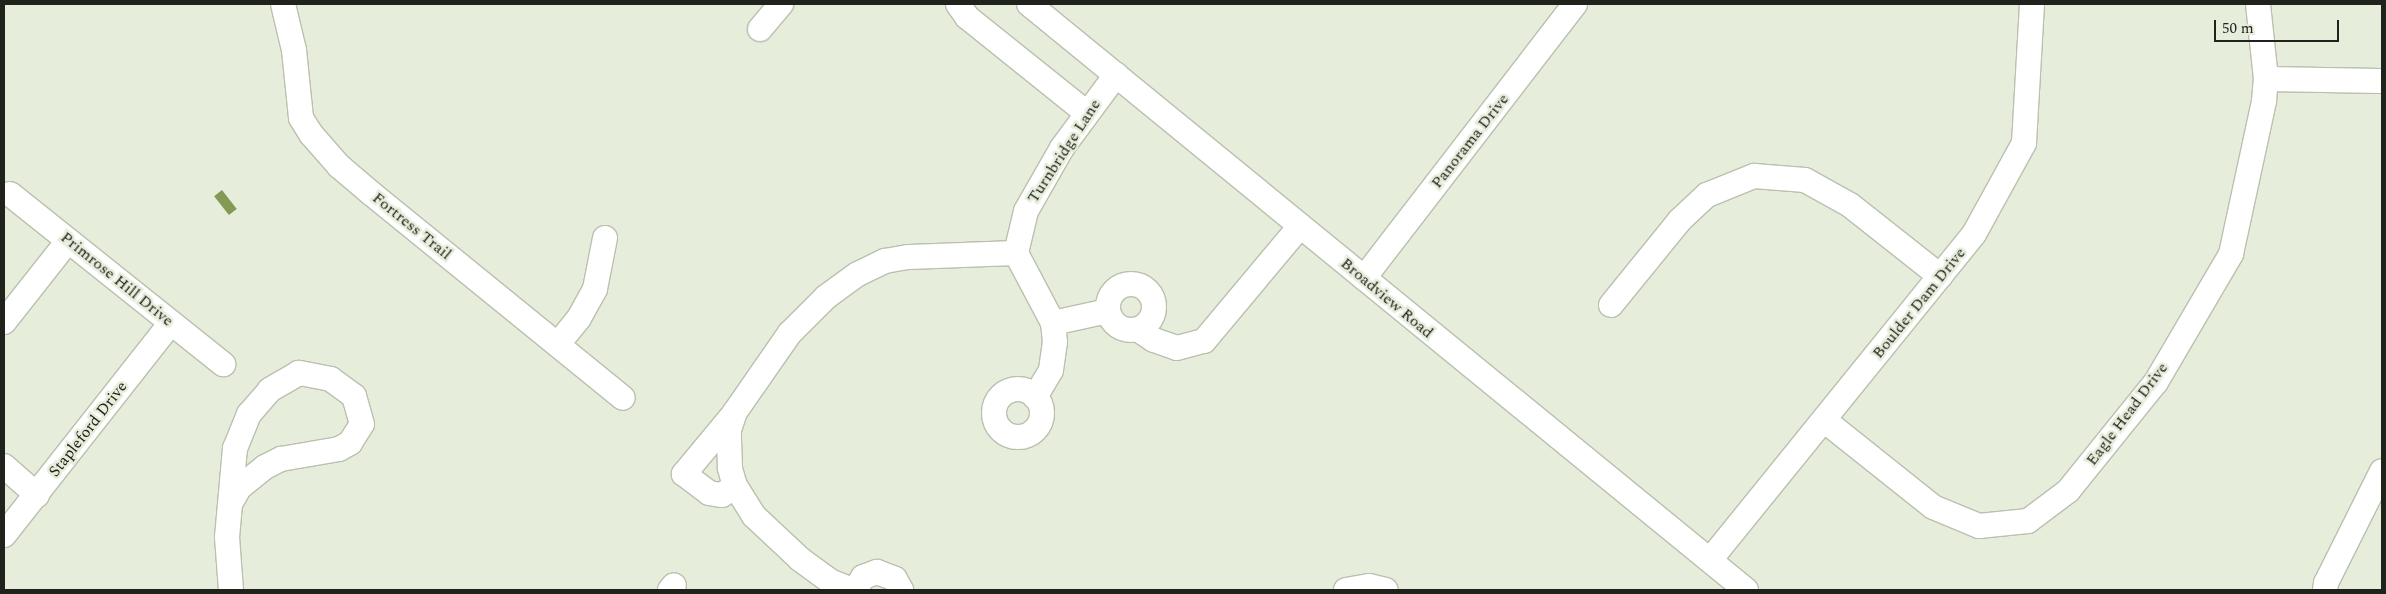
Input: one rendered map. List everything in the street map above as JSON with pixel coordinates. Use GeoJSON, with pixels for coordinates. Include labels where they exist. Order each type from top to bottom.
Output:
{"type":"FeatureCollection","features":[{"type":"Feature","properties":{"kind":"street","name":"Fortress Trail"},"geometry":{"type":"LineString","coordinates":[[283,4],[294,50],[301,118],[311,134],[339,166],[372,194],[623,398]]}},
{"type":"Feature","properties":{"kind":"street"},"geometry":{"type":"LineString","coordinates":[[760,29],[781,4]]}},
{"type":"Feature","properties":{"kind":"street"},"geometry":{"type":"LineString","coordinates":[[958,4],[966,17],[1087,113]]}},
{"type":"Feature","properties":{"kind":"street","name":"Broadview Road"},"geometry":{"type":"LineString","coordinates":[[1029,4],[1746,590]]}},
{"type":"Feature","properties":{"kind":"street","name":"Panorama Drive"},"geometry":{"type":"LineString","coordinates":[[1364,278],[1576,4]]}},
{"type":"Feature","properties":{"kind":"street","name":"Boulder Dam Drive"},"geometry":{"type":"LineString","coordinates":[[1710,560],[1974,234],[2024,143],[2032,4]]}},
{"type":"Feature","properties":{"kind":"street","name":"Eagle Head Drive"},"geometry":{"type":"LineString","coordinates":[[1824,420],[1933,507],[1979,526],[2028,520],[2068,491],[2156,382],[2231,254],[2266,80],[2258,4]]}},
{"type":"Feature","properties":{"kind":"street","name":"Turnbridge Lane"},"geometry":{"type":"LineString","coordinates":[[1016,253],[1026,211],[1087,113],[1116,76]]}},
{"type":"Feature","properties":{"kind":"street"},"geometry":{"type":"LineString","coordinates":[[2266,80],[2382,80]]}},
{"type":"Feature","properties":{"kind":"street"},"geometry":{"type":"LineString","coordinates":[[1610,305],[1680,220],[1700,202],[1707,196],[1754,176],[1805,180],[1850,204],[1940,276]]}},
{"type":"Feature","properties":{"kind":"street","name":"Primrose Hill Drive"},"geometry":{"type":"LineString","coordinates":[[10,194],[223,364]]}},
{"type":"Feature","properties":{"kind":"street"},"geometry":{"type":"LineString","coordinates":[[1139,330],[1152,318],[1155,307],[1153,298],[1140,285],[1131,283],[1116,289],[1110,296],[1108,311],[1112,321],[1121,328],[1139,330],[1154,340],[1177,348],[1204,341],[1300,226]]}},
{"type":"Feature","properties":{"kind":"street"},"geometry":{"type":"LineString","coordinates":[[558,344],[579,318],[595,289],[606,238]]}},
{"type":"Feature","properties":{"kind":"street"},"geometry":{"type":"LineString","coordinates":[[4,322],[68,241]]}},
{"type":"Feature","properties":{"kind":"street"},"geometry":{"type":"LineString","coordinates":[[736,486],[722,495],[709,493],[684,474],[735,412],[790,333],[826,297],[858,274],[885,261],[908,257],[1016,253],[1053,324],[1051,370],[1036,397]]}},
{"type":"Feature","properties":{"kind":"street"},"geometry":{"type":"LineString","coordinates":[[1053,324],[1108,311]]}},
{"type":"Feature","properties":{"kind":"street","name":"Stapleford Drive"},"geometry":{"type":"LineString","coordinates":[[4,535],[171,323]]}},
{"type":"Feature","properties":{"kind":"street"},"geometry":{"type":"LineString","coordinates":[[231,502],[239,488],[265,467],[281,459],[339,449],[350,443],[362,424],[354,396],[331,379],[299,373],[270,390],[248,414],[235,448],[227,555],[231,590]]}},
{"type":"Feature","properties":{"kind":"street"},"geometry":{"type":"LineString","coordinates":[[735,412],[729,430],[730,468],[736,486],[754,516],[800,559],[830,581],[853,590],[862,577],[877,572],[895,579],[900,590]]}},
{"type":"Feature","properties":{"kind":"street"},"geometry":{"type":"LineString","coordinates":[[4,466],[37,495]]}},
{"type":"Feature","properties":{"kind":"street"},"geometry":{"type":"LineString","coordinates":[[2325,590],[2326,583],[2382,471]]}},
{"type":"Feature","properties":{"kind":"street"},"geometry":{"type":"LineString","coordinates":[[1346,590],[1370,586],[1386,590]]}},
{"type":"Feature","properties":{"kind":"shaded area"},"geometry":{"type":"Polygon","coordinates":[[[222,190],[237,209],[229,215],[214,196],[222,190]]]}}]}
